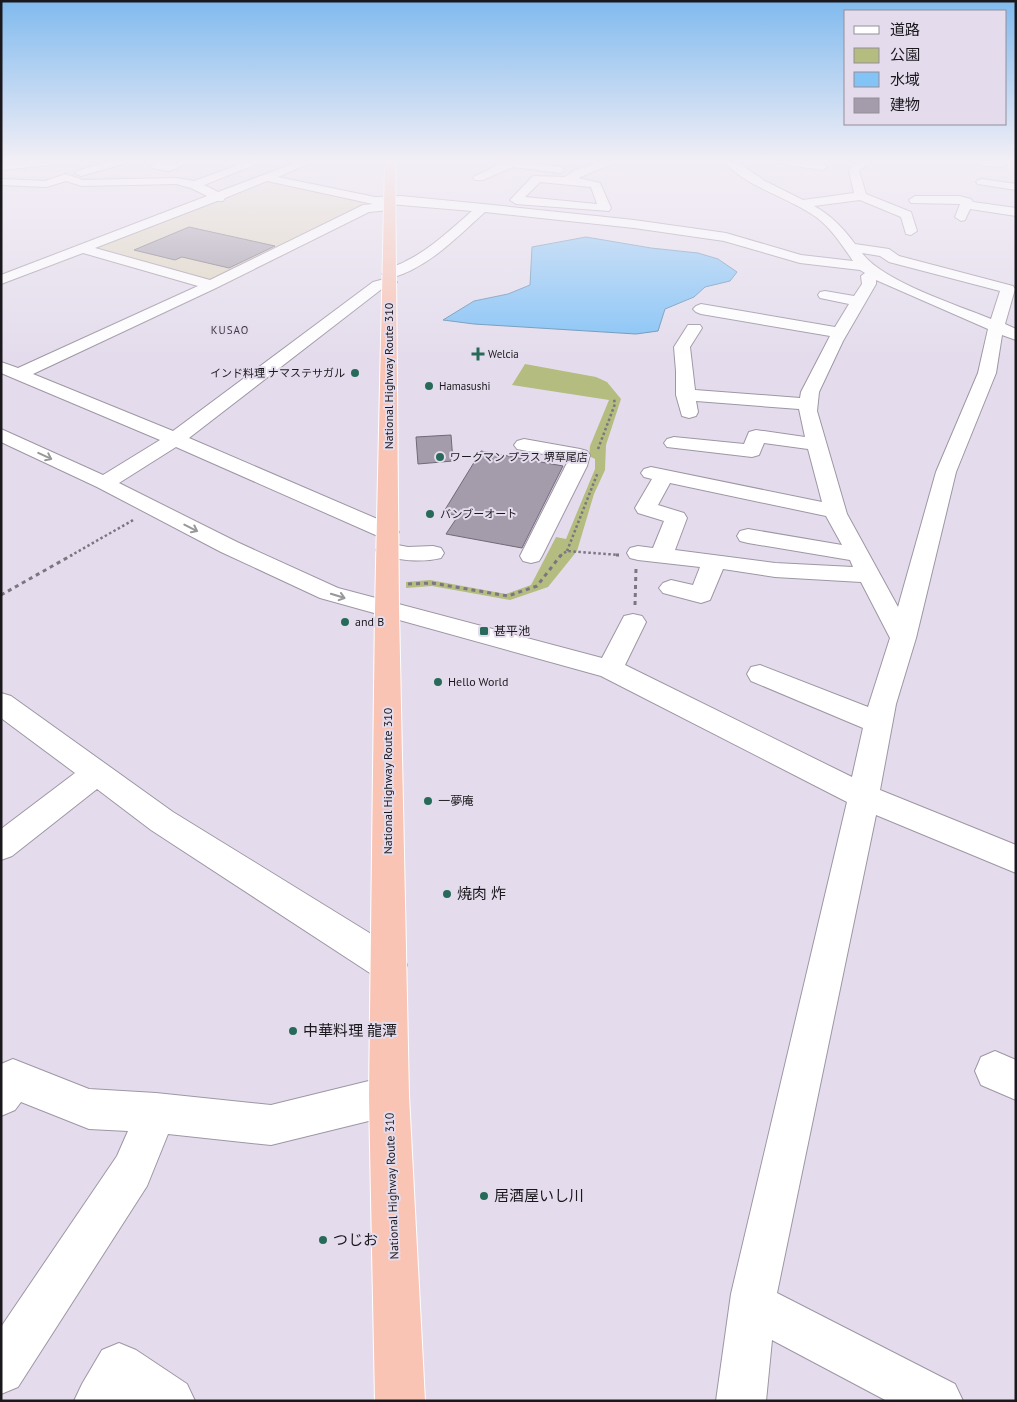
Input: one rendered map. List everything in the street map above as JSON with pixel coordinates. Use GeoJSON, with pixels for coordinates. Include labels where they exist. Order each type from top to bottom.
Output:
{"type":"FeatureCollection","features":[{"type":"Feature","properties":{"kind":"highway","name":"National Highway Route 310"},"geometry":{"type":"LineString","coordinates":[[389,226],[387,598],[389,1096],[400,1401]]}},
{"type":"Feature","properties":{"kind":"street"},"geometry":{"type":"LineString","coordinates":[[1,280],[143,226]]}},
{"type":"Feature","properties":{"kind":"street"},"geometry":{"type":"LineString","coordinates":[[10,371],[211,285],[331,226]]}},
{"type":"Feature","properties":{"kind":"street"},"geometry":{"type":"LineString","coordinates":[[104,483],[175,439],[378,285],[444,242],[462,226]]}},
{"type":"Feature","properties":{"kind":"street"},"geometry":{"type":"LineString","coordinates":[[651,226],[726,237],[800,259],[871,270],[910,271]]}},
{"type":"Feature","properties":{"kind":"street"},"geometry":{"type":"LineString","coordinates":[[832,226],[871,270],[926,298],[1006,331]]}},
{"type":"Feature","properties":{"kind":"street"},"geometry":{"type":"LineString","coordinates":[[909,226],[910,231]]}},
{"type":"Feature","properties":{"kind":"street"},"geometry":{"type":"LineString","coordinates":[[742,1401],[754,1294],[864,797],[882,704],[903,638],[922,555],[946,472],[1006,331],[1010,282],[894,259],[884,252],[851,248]]}},
{"type":"Feature","properties":{"kind":"street"},"geometry":{"type":"LineString","coordinates":[[83,249],[211,285]]}},
{"type":"Feature","properties":{"kind":"street"},"geometry":{"type":"LineString","coordinates":[[871,270],[868,276],[868,284],[857,300],[810,392],[808,411],[835,511],[903,638]]}},
{"type":"Feature","properties":{"kind":"street"},"geometry":{"type":"LineString","coordinates":[[825,295],[857,300]]}},
{"type":"Feature","properties":{"kind":"street"},"geometry":{"type":"LineString","coordinates":[[701,309],[840,333]]}},
{"type":"Feature","properties":{"kind":"street"},"geometry":{"type":"LineString","coordinates":[[689,413],[685,395],[685,357],[682,346],[694,328]]}},
{"type":"Feature","properties":{"kind":"street"},"geometry":{"type":"LineString","coordinates":[[10,371],[175,439],[388,541],[408,554],[433,553]]}},
{"type":"Feature","properties":{"kind":"street"},"geometry":{"type":"LineString","coordinates":[[685,395],[809,404]]}},
{"type":"Feature","properties":{"kind":"street"},"geometry":{"type":"LineString","coordinates":[[1,435],[104,483],[229,547],[329,593],[387,598],[610,669],[864,797],[1016,859]]}},
{"type":"Feature","properties":{"kind":"street"},"geometry":{"type":"LineString","coordinates":[[674,443],[752,451],[756,436],[817,444]]}},
{"type":"Feature","properties":{"kind":"street"},"geometry":{"type":"LineString","coordinates":[[524,445],[580,455],[577,466],[531,556]]}},
{"type":"Feature","properties":{"kind":"street"},"geometry":{"type":"LineString","coordinates":[[661,556],[676,518],[646,508],[657,475],[835,511]]}},
{"type":"Feature","properties":{"kind":"street"},"geometry":{"type":"LineString","coordinates":[[748,536],[858,555]]}},
{"type":"Feature","properties":{"kind":"street"},"geometry":{"type":"LineString","coordinates":[[633,559],[661,556],[714,560],[775,570],[869,575]]}},
{"type":"Feature","properties":{"kind":"street"},"geometry":{"type":"LineString","coordinates":[[671,588],[701,595],[714,560]]}},
{"type":"Feature","properties":{"kind":"street"},"geometry":{"type":"LineString","coordinates":[[610,669],[633,622]]}},
{"type":"Feature","properties":{"kind":"street"},"geometry":{"type":"LineString","coordinates":[[760,674],[879,723]]}},
{"type":"Feature","properties":{"kind":"street"},"geometry":{"type":"LineString","coordinates":[[1,703],[162,821],[389,965]]}},
{"type":"Feature","properties":{"kind":"street"},"geometry":{"type":"LineString","coordinates":[[1,847],[96,774]]}},
{"type":"Feature","properties":{"kind":"street"},"geometry":{"type":"LineString","coordinates":[[1,1096],[13,1078],[89,1109],[156,1113],[271,1125],[389,1096]]}},
{"type":"Feature","properties":{"kind":"street"},"geometry":{"type":"LineString","coordinates":[[1,1370],[132,1171],[156,1113]]}},
{"type":"Feature","properties":{"kind":"street"},"geometry":{"type":"LineString","coordinates":[[753,1305],[938,1401]]}},
{"type":"Feature","properties":{"kind":"street"},"geometry":{"type":"LineString","coordinates":[[99,1401],[119,1367],[170,1401]]}},
{"type":"Feature","properties":{"kind":"path"},"geometry":{"type":"LineString","coordinates":[[598,444],[615,404],[614,399]]}},
{"type":"Feature","properties":{"kind":"path"},"geometry":{"type":"LineString","coordinates":[[567,550],[589,492]]}},
{"type":"Feature","properties":{"kind":"path"},"geometry":{"type":"LineString","coordinates":[[1,596],[153,508]]}},
{"type":"Feature","properties":{"kind":"path"},"geometry":{"type":"LineString","coordinates":[[387,598],[432,583],[508,596],[537,586],[562,553],[567,550],[618,555],[633,559],[637,586]]}},
{"type":"Feature","properties":{"kind":"shaded area"},"geometry":{"type":"Polygon","coordinates":[[[152,226],[328,226],[213,280],[205,280],[96,250],[96,248],[152,226]]]}},
{"type":"Feature","properties":{"kind":"green space"},"geometry":{"type":"Polygon","coordinates":[[[525,364],[596,377],[607,382],[621,399],[606,445],[605,470],[594,494],[577,551],[548,587],[510,600],[432,586],[406,588],[406,582],[430,580],[506,594],[531,585],[556,537],[566,539],[595,469],[595,459],[589,456],[590,446],[609,400],[512,385],[525,364]]]}},
{"type":"Feature","properties":{"kind":"water"},"geometry":{"type":"Polygon","coordinates":[[[586,237],[651,248],[698,253],[718,259],[737,272],[730,281],[705,287],[694,297],[665,309],[658,331],[636,334],[474,324],[443,320],[474,301],[508,294],[530,285],[532,247],[586,237]]]}},
{"type":"Feature","properties":{"kind":"building"},"geometry":{"type":"Polygon","coordinates":[[[189,227],[275,246],[229,268],[182,257],[175,260],[134,250],[189,227]]]}},
{"type":"Feature","properties":{"kind":"building"},"geometry":{"type":"Polygon","coordinates":[[[451,435],[453,461],[418,464],[416,437],[451,435]]]}},
{"type":"Feature","properties":{"kind":"building"},"geometry":{"type":"Polygon","coordinates":[[[481,451],[563,466],[522,548],[446,534],[458,516],[443,513],[481,451]]]}},
{"type":"Feature","properties":{"kind":"place","name":"Welcia"},"geometry":{"type":"Point","coordinates":[478,354]}},
{"type":"Feature","properties":{"kind":"place","name":"インド料理 ナマステサガル"},"geometry":{"type":"Point","coordinates":[355,373]}},
{"type":"Feature","properties":{"kind":"place","name":"Hamasushi"},"geometry":{"type":"Point","coordinates":[429,386]}},
{"type":"Feature","properties":{"kind":"place","name":"ワークマン プラス 堺草尾店"},"geometry":{"type":"Point","coordinates":[440,457]}},
{"type":"Feature","properties":{"kind":"place","name":"バンブーオート"},"geometry":{"type":"Point","coordinates":[430,514]}},
{"type":"Feature","properties":{"kind":"place","name":"and B"},"geometry":{"type":"Point","coordinates":[345,622]}},
{"type":"Feature","properties":{"kind":"place","name":"甚平池"},"geometry":{"type":"Point","coordinates":[484,631]}},
{"type":"Feature","properties":{"kind":"place","name":"Hello World"},"geometry":{"type":"Point","coordinates":[438,682]}},
{"type":"Feature","properties":{"kind":"place","name":"一夢庵"},"geometry":{"type":"Point","coordinates":[428,801]}},
{"type":"Feature","properties":{"kind":"place","name":"焼肉 炸"},"geometry":{"type":"Point","coordinates":[447,894]}},
{"type":"Feature","properties":{"kind":"place","name":"中華料理 龍潭"},"geometry":{"type":"Point","coordinates":[293,1031]}},
{"type":"Feature","properties":{"kind":"place","name":"居酒屋いし川"},"geometry":{"type":"Point","coordinates":[484,1196]}},
{"type":"Feature","properties":{"kind":"place","name":"つじお"},"geometry":{"type":"Point","coordinates":[323,1240]}},
{"type":"Feature","properties":{"kind":"district","name":"KUSAO"},"geometry":{"type":"Point","coordinates":[230,330]}}]}
